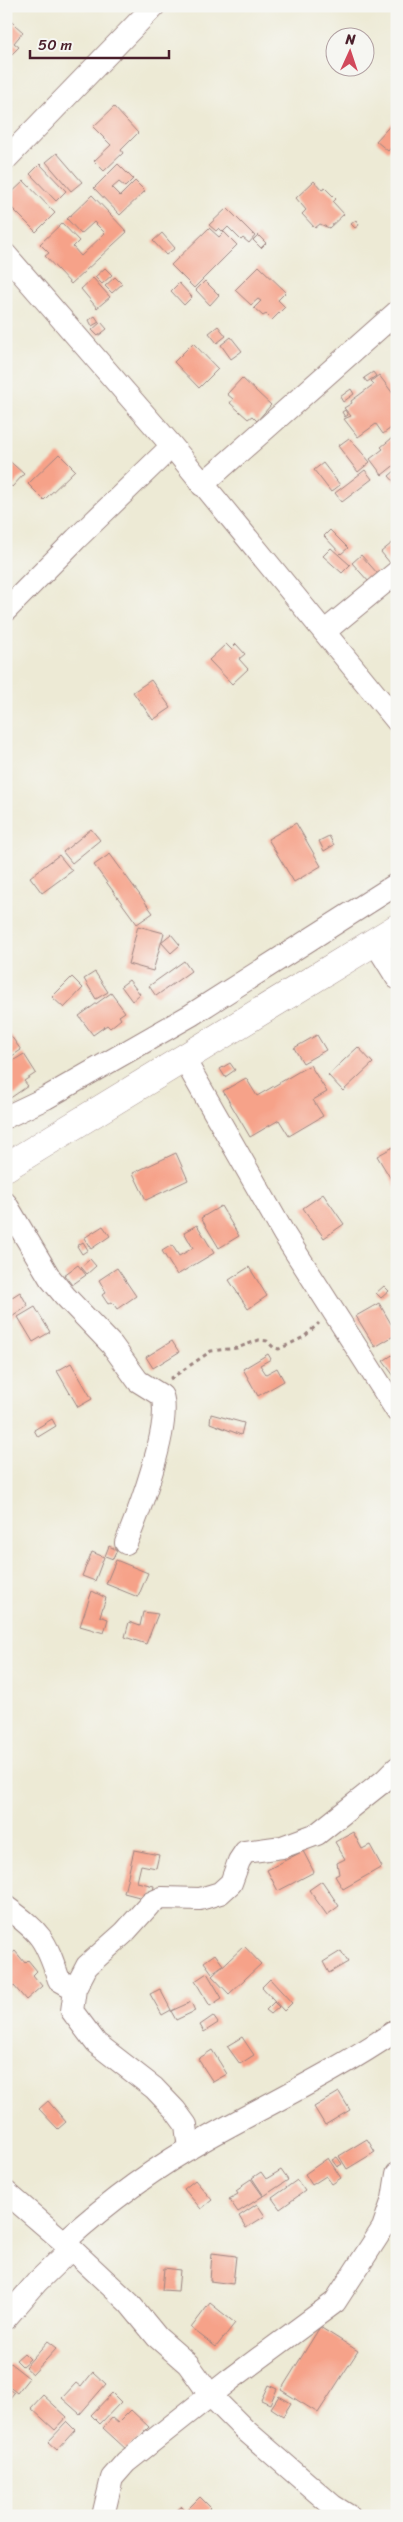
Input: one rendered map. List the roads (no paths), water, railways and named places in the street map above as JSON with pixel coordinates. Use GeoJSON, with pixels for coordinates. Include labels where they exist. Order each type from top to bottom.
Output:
{"type":"FeatureCollection","features":[{"type":"Feature","properties":{"kind":"street"},"geometry":{"type":"LineString","coordinates":[[6,160],[154,6]]}},
{"type":"Feature","properties":{"kind":"street"},"geometry":{"type":"LineString","coordinates":[[6,255],[172,446],[397,721]]}},
{"type":"Feature","properties":{"kind":"street"},"geometry":{"type":"LineString","coordinates":[[202,485],[397,312]]}},
{"type":"Feature","properties":{"kind":"street"},"geometry":{"type":"LineString","coordinates":[[6,610],[172,446]]}},
{"type":"Feature","properties":{"kind":"street"},"geometry":{"type":"LineString","coordinates":[[324,632],[397,572]]}},
{"type":"Feature","properties":{"kind":"street"},"geometry":{"type":"LineString","coordinates":[[6,1117],[85,1077],[190,1015],[397,884]]}},
{"type":"Feature","properties":{"kind":"street"},"geometry":{"type":"LineString","coordinates":[[8,1162],[184,1059],[397,928]]}},
{"type":"Feature","properties":{"kind":"street"},"geometry":{"type":"LineString","coordinates":[[374,941],[397,978]]}},
{"type":"Feature","properties":{"kind":"street"},"geometry":{"type":"LineString","coordinates":[[184,1059],[284,1234],[397,1411]]}},
{"type":"Feature","properties":{"kind":"street"},"geometry":{"type":"LineString","coordinates":[[6,1204],[50,1278],[112,1345],[132,1375],[146,1387],[162,1396],[164,1408],[155,1457],[143,1503],[126,1543]]}},
{"type":"Feature","properties":{"kind":"street"},"geometry":{"type":"LineString","coordinates":[[189,2149],[186,2125],[175,2110],[154,2088],[96,2043],[72,2012],[75,1988],[87,1966],[124,1933],[150,1903],[162,1898],[200,1899],[220,1893],[231,1883],[239,1861],[245,1852],[282,1847],[317,1834],[385,1780],[397,1768]]}},
{"type":"Feature","properties":{"kind":"street"},"geometry":{"type":"LineString","coordinates":[[6,1907],[42,1936],[48,1946],[59,1980],[75,1988]]}},
{"type":"Feature","properties":{"kind":"street"},"geometry":{"type":"LineString","coordinates":[[6,2318],[68,2245],[127,2190],[189,2149],[309,2084],[397,2030]]}},
{"type":"Feature","properties":{"kind":"street"},"geometry":{"type":"LineString","coordinates":[[103,2516],[110,2484],[115,2473],[126,2462],[308,2320],[335,2302],[383,2228],[397,2174]]}},
{"type":"Feature","properties":{"kind":"street"},"geometry":{"type":"LineString","coordinates":[[6,2192],[68,2245],[129,2303],[157,2337],[188,2364],[211,2396],[275,2458],[333,2506],[349,2516]]}}]}
